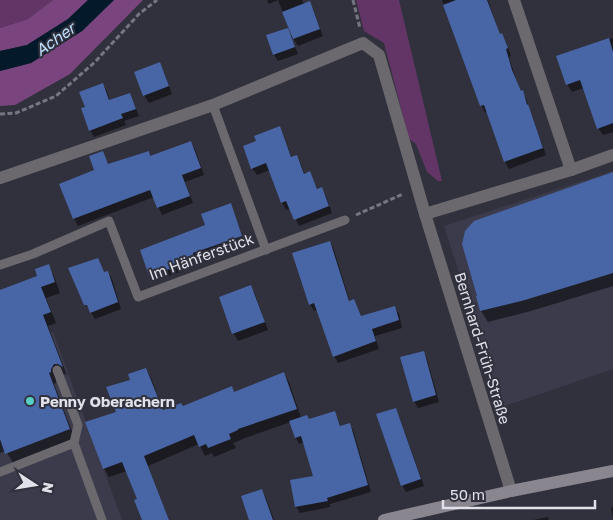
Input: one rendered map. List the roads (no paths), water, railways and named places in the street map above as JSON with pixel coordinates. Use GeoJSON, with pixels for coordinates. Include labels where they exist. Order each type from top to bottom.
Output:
{"type":"FeatureCollection","features":[{"type":"Feature","properties":{"kind":"street"},"geometry":{"type":"LineString","coordinates":[[514,0],[571,170]]}},
{"type":"Feature","properties":{"kind":"street","name":"Bernhard-Früh-Straße"},"geometry":{"type":"LineString","coordinates":[[212,105],[363,43],[380,55],[425,214],[511,491]]}},
{"type":"Feature","properties":{"kind":"street"},"geometry":{"type":"LineString","coordinates":[[0,178],[212,105]]}},
{"type":"Feature","properties":{"kind":"street"},"geometry":{"type":"LineString","coordinates":[[425,214],[571,170],[613,155]]}},
{"type":"Feature","properties":{"kind":"street"},"geometry":{"type":"LineString","coordinates":[[384,520],[511,491],[613,471]]}},
{"type":"Feature","properties":{"kind":"lane","name":"Im Hänferstück"},"geometry":{"type":"LineString","coordinates":[[212,105],[266,250]]}},
{"type":"Feature","properties":{"kind":"lane","name":"Im Hänferstück"},"geometry":{"type":"LineString","coordinates":[[0,265],[33,254],[109,221],[138,297],[345,220]]}},
{"type":"Feature","properties":{"kind":"lane"},"geometry":{"type":"LineString","coordinates":[[57,370],[78,425],[74,443],[102,520]]}},
{"type":"Feature","properties":{"kind":"lane"},"geometry":{"type":"LineString","coordinates":[[0,472],[74,443]]}},
{"type":"Feature","properties":{"kind":"water","name":"Acher"},"geometry":{"type":"Polygon","coordinates":[[[88,0],[114,0],[82,31],[31,63],[0,71],[0,51],[27,45],[68,19],[88,0]]]}},
{"type":"Feature","properties":{"kind":"place","name":"Penny Oberachern"},"geometry":{"type":"Point","coordinates":[30,401]}}]}
